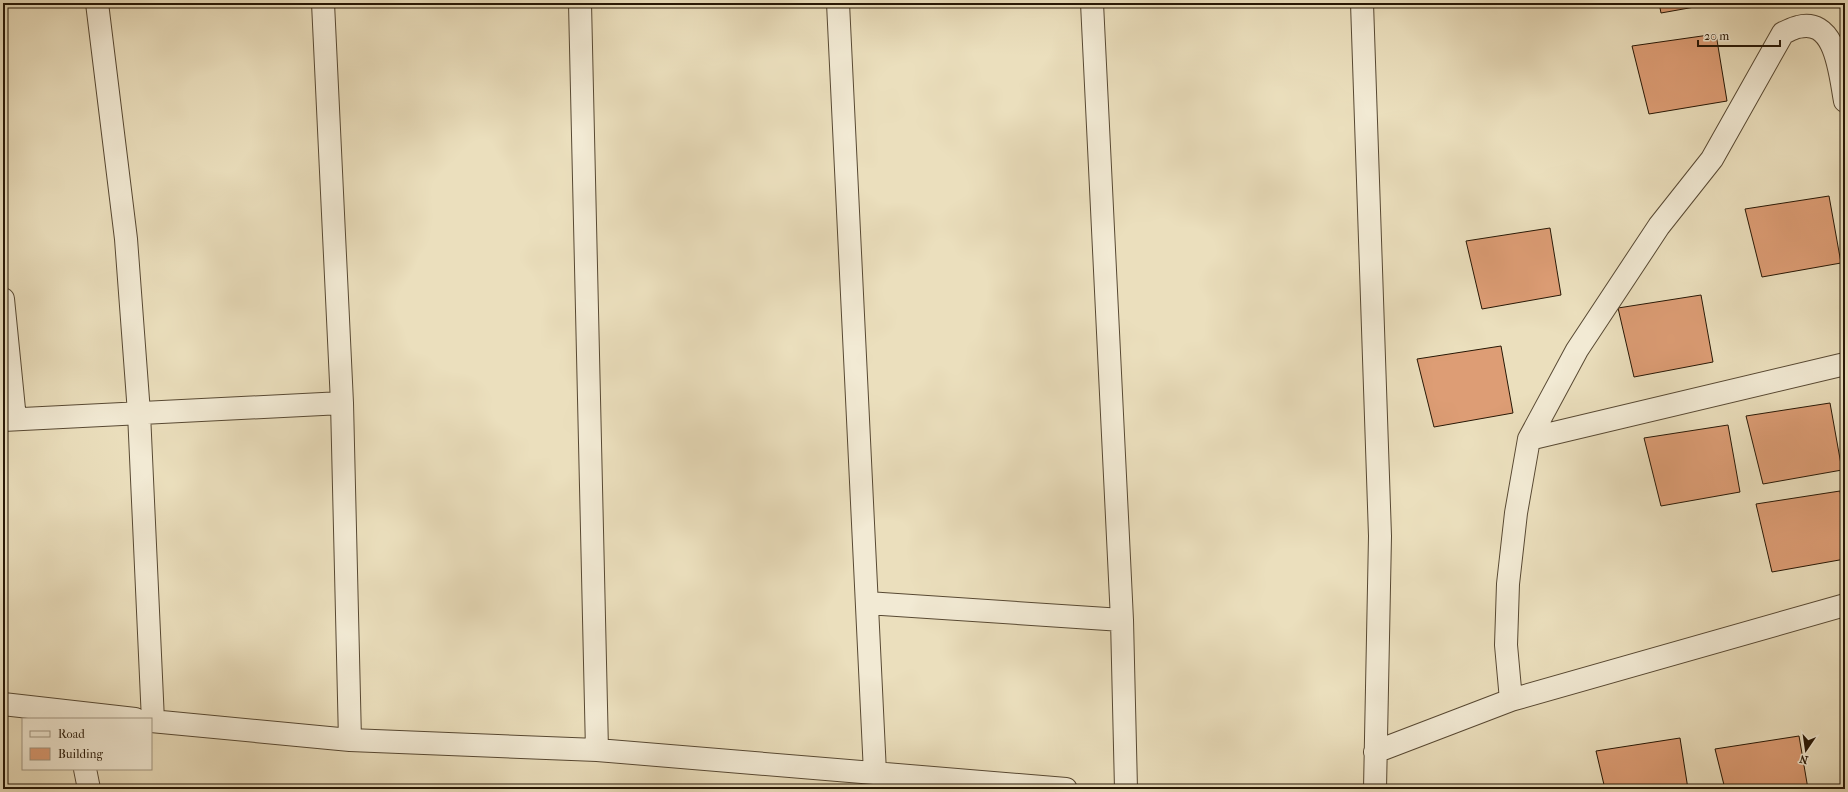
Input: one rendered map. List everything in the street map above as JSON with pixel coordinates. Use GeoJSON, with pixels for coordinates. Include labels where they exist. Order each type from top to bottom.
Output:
{"type":"FeatureCollection","features":[{"type":"Feature","properties":{"kind":"street"},"geometry":{"type":"LineString","coordinates":[[97,3],[126,238],[139,413],[146,718]]}},
{"type":"Feature","properties":{"kind":"street"},"geometry":{"type":"LineString","coordinates":[[323,3],[342,403],[350,740]]}},
{"type":"Feature","properties":{"kind":"street"},"geometry":{"type":"LineString","coordinates":[[580,3],[597,750]]}},
{"type":"Feature","properties":{"kind":"street"},"geometry":{"type":"LineString","coordinates":[[838,3],[876,773]]}},
{"type":"Feature","properties":{"kind":"street"},"geometry":{"type":"LineString","coordinates":[[1092,3],[1122,620],[1126,789]]}},
{"type":"Feature","properties":{"kind":"street"},"geometry":{"type":"LineString","coordinates":[[1362,3],[1380,536],[1375,789]]}},
{"type":"Feature","properties":{"kind":"street"},"geometry":{"type":"LineString","coordinates":[[1511,700],[1506,645],[1508,584],[1516,513],[1530,439],[1577,350],[1659,226],[1712,159],[1783,33],[1799,26],[1813,27],[1827,36],[1835,49],[1845,101]]}},
{"type":"Feature","properties":{"kind":"street"},"geometry":{"type":"LineString","coordinates":[[3,299],[9,420],[342,403]]}},
{"type":"Feature","properties":{"kind":"street"},"geometry":{"type":"LineString","coordinates":[[1530,439],[1845,364]]}},
{"type":"Feature","properties":{"kind":"street"},"geometry":{"type":"LineString","coordinates":[[867,602],[1122,620]]}},
{"type":"Feature","properties":{"kind":"street"},"geometry":{"type":"LineString","coordinates":[[1375,752],[1511,700],[1845,605]]}},
{"type":"Feature","properties":{"kind":"street"},"geometry":{"type":"LineString","coordinates":[[3,704],[74,716],[110,718]]}},
{"type":"Feature","properties":{"kind":"street"},"geometry":{"type":"LineString","coordinates":[[152,721],[350,740],[597,750],[1066,789]]}},
{"type":"Feature","properties":{"kind":"street"},"geometry":{"type":"LineString","coordinates":[[85,770],[89,789]]}},
{"type":"Feature","properties":{"kind":"building"},"geometry":{"type":"Polygon","coordinates":[[[1659,3],[1717,3],[1661,13],[1659,3]]]}},
{"type":"Feature","properties":{"kind":"building"},"geometry":{"type":"Polygon","coordinates":[[[1716,34],[1727,101],[1649,114],[1632,46],[1716,34]]]}},
{"type":"Feature","properties":{"kind":"building"},"geometry":{"type":"Polygon","coordinates":[[[1829,196],[1841,263],[1762,277],[1745,209],[1829,196]]]}},
{"type":"Feature","properties":{"kind":"building"},"geometry":{"type":"Polygon","coordinates":[[[1550,228],[1561,295],[1482,309],[1466,241],[1550,228]]]}},
{"type":"Feature","properties":{"kind":"building"},"geometry":{"type":"Polygon","coordinates":[[[1701,295],[1713,362],[1634,377],[1618,308],[1701,295]]]}},
{"type":"Feature","properties":{"kind":"building"},"geometry":{"type":"Polygon","coordinates":[[[1501,346],[1513,413],[1434,427],[1417,359],[1501,346]]]}},
{"type":"Feature","properties":{"kind":"building"},"geometry":{"type":"Polygon","coordinates":[[[1830,403],[1842,470],[1763,484],[1746,416],[1830,403]]]}},
{"type":"Feature","properties":{"kind":"building"},"geometry":{"type":"Polygon","coordinates":[[[1728,425],[1740,492],[1661,506],[1644,438],[1728,425]]]}},
{"type":"Feature","properties":{"kind":"building"},"geometry":{"type":"Polygon","coordinates":[[[1840,491],[1845,523],[1845,559],[1772,572],[1756,504],[1840,491]]]}},
{"type":"Feature","properties":{"kind":"building"},"geometry":{"type":"Polygon","coordinates":[[[1799,736],[1808,789],[1725,789],[1715,749],[1799,736]]]}},
{"type":"Feature","properties":{"kind":"building"},"geometry":{"type":"Polygon","coordinates":[[[1680,738],[1688,789],[1605,789],[1596,751],[1680,738]]]}}]}
